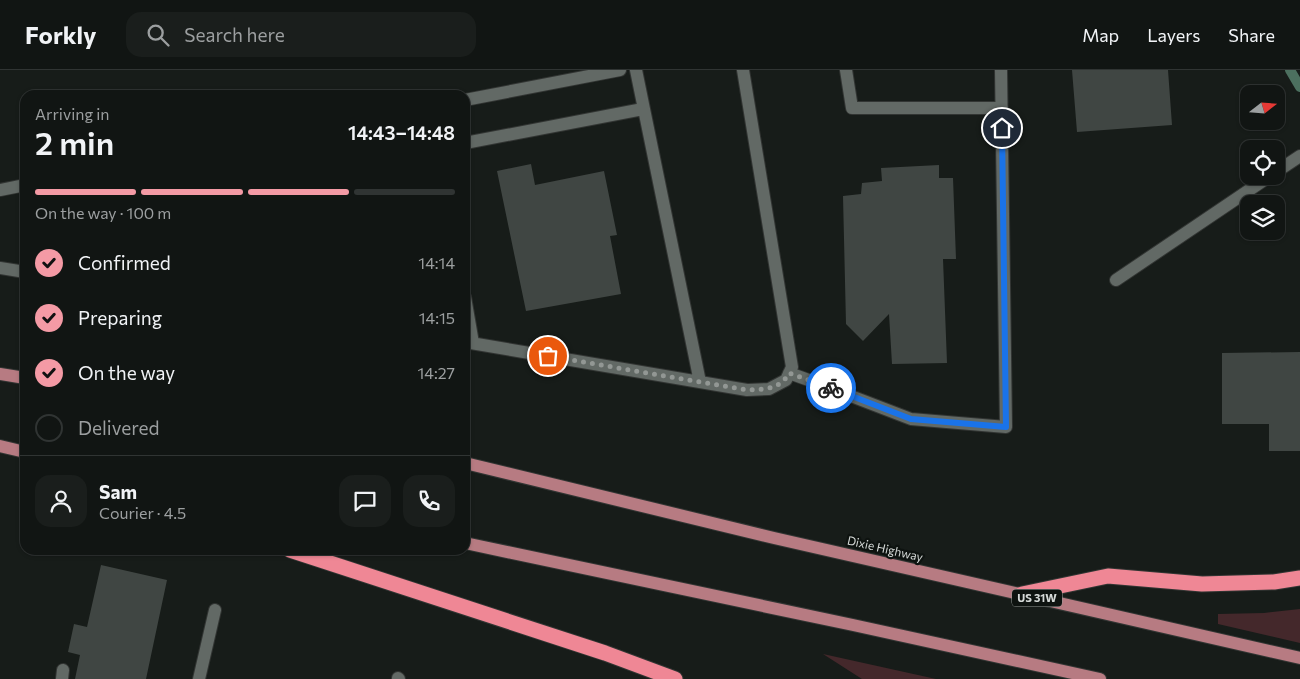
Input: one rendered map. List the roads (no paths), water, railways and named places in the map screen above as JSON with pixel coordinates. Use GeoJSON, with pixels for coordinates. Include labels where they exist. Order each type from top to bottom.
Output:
{"type":"FeatureCollection","features":[{"type":"Feature","properties":{"kind":"highway"},"geometry":{"type":"LineString","coordinates":[[305,555],[604,653],[675,679]]}},
{"type":"Feature","properties":{"kind":"highway"},"geometry":{"type":"LineString","coordinates":[[1022,594],[1108,576],[1202,584],[1274,582],[1300,578]]}},
{"type":"Feature","properties":{"kind":"main road"},"geometry":{"type":"LineString","coordinates":[[0,374],[20,377]]}},
{"type":"Feature","properties":{"kind":"main road"},"geometry":{"type":"LineString","coordinates":[[0,446],[20,451]]}},
{"type":"Feature","properties":{"kind":"main road","name":"Dixie Highway"},"geometry":{"type":"LineString","coordinates":[[470,464],[784,540],[1300,658]]}},
{"type":"Feature","properties":{"kind":"main road"},"geometry":{"type":"LineString","coordinates":[[470,544],[853,624],[1100,679]]}},
{"type":"Feature","properties":{"kind":"lane"},"geometry":{"type":"LineString","coordinates":[[470,99],[620,70]]}},
{"type":"Feature","properties":{"kind":"lane"},"geometry":{"type":"LineString","coordinates":[[636,70],[700,382]]}},
{"type":"Feature","properties":{"kind":"lane"},"geometry":{"type":"LineString","coordinates":[[470,342],[747,390],[769,389],[786,380],[792,367],[743,70]]}},
{"type":"Feature","properties":{"kind":"lane"},"geometry":{"type":"LineString","coordinates":[[846,70],[852,108],[1002,108]]}},
{"type":"Feature","properties":{"kind":"lane"},"geometry":{"type":"LineString","coordinates":[[789,373],[911,419],[1006,427],[1001,70]]}},
{"type":"Feature","properties":{"kind":"lane"},"geometry":{"type":"LineString","coordinates":[[470,142],[643,109]]}},
{"type":"Feature","properties":{"kind":"lane"},"geometry":{"type":"LineString","coordinates":[[1285,166],[1300,156]]}},
{"type":"Feature","properties":{"kind":"lane"},"geometry":{"type":"LineString","coordinates":[[1116,280],[1257,185]]}},
{"type":"Feature","properties":{"kind":"lane"},"geometry":{"type":"LineString","coordinates":[[0,190],[20,186]]}},
{"type":"Feature","properties":{"kind":"lane"},"geometry":{"type":"LineString","coordinates":[[0,268],[20,271]]}},
{"type":"Feature","properties":{"kind":"lane"},"geometry":{"type":"LineString","coordinates":[[200,679],[215,610]]}},
{"type":"Feature","properties":{"kind":"waterway"},"geometry":{"type":"LineString","coordinates":[[1290,70],[1300,87]]}}]}
